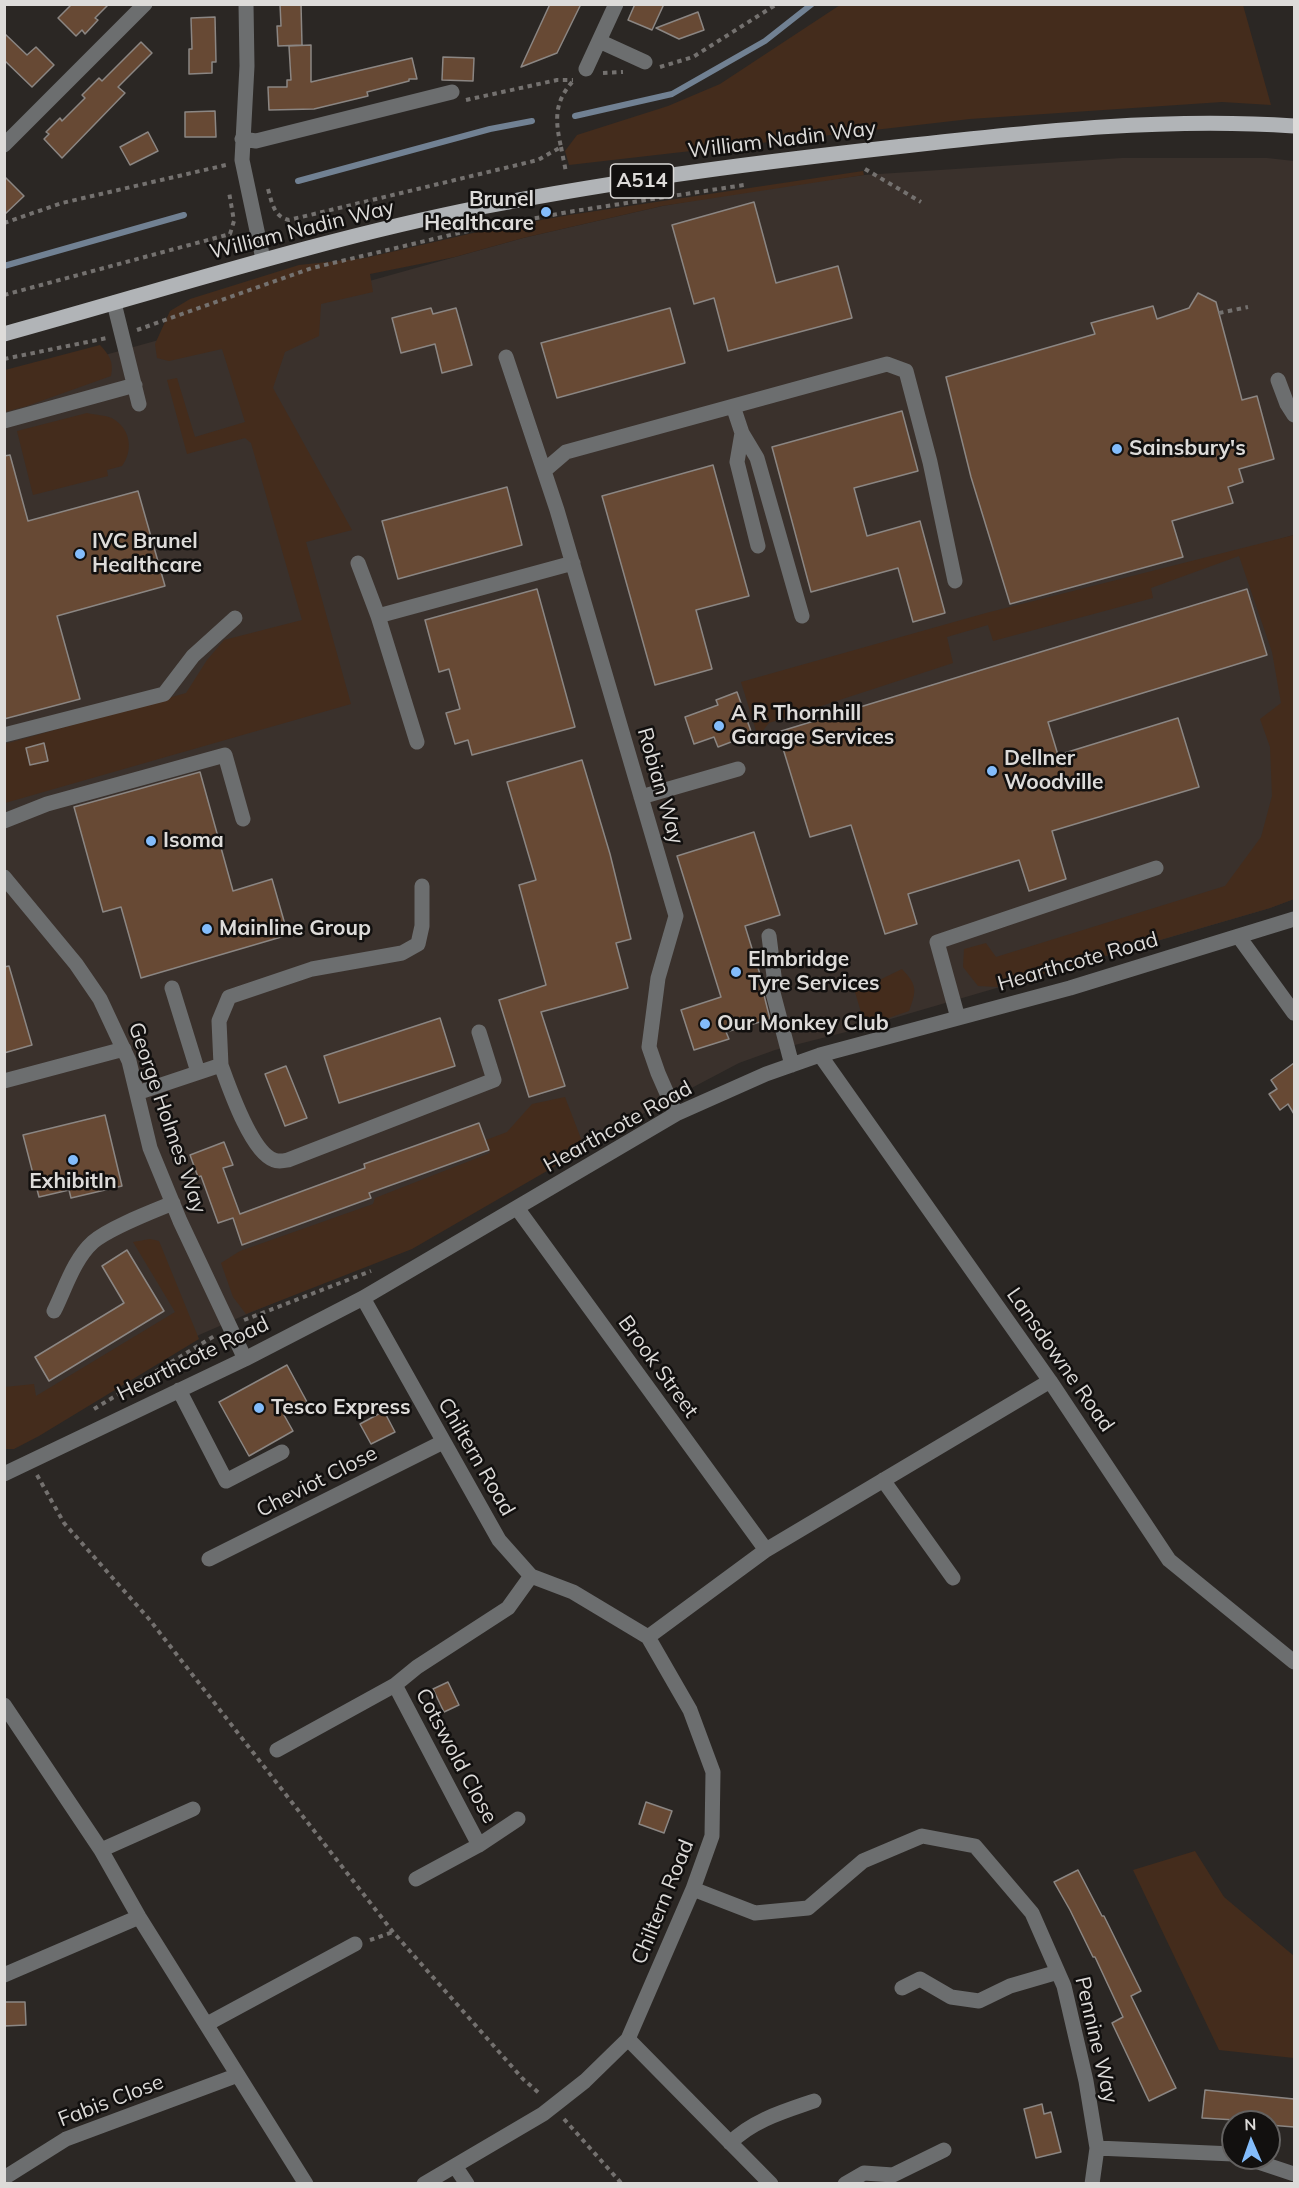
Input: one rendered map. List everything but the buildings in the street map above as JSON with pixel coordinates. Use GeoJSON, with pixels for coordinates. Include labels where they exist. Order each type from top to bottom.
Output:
{"type":"FeatureCollection","features":[{"type":"Feature","properties":{"kind":"main road","name":"William Nadin Way"},"geometry":{"type":"LineString","coordinates":[[4,334],[263,259],[481,207],[697,172],[825,154],[1048,131],[1154,124],[1247,123],[1294,126]]}},
{"type":"Feature","properties":{"kind":"street"},"geometry":{"type":"LineString","coordinates":[[4,145],[145,4]]}},
{"type":"Feature","properties":{"kind":"street"},"geometry":{"type":"LineString","coordinates":[[246,4],[247,66],[242,160],[263,259]]}},
{"type":"Feature","properties":{"kind":"street"},"geometry":{"type":"LineString","coordinates":[[587,74],[615,4]]}},
{"type":"Feature","properties":{"kind":"street"},"geometry":{"type":"LineString","coordinates":[[599,41],[649,66]]}},
{"type":"Feature","properties":{"kind":"street"},"geometry":{"type":"LineString","coordinates":[[242,140],[256,141],[452,92]]}},
{"type":"Feature","properties":{"kind":"street"},"geometry":{"type":"LineString","coordinates":[[114,303],[139,404]]}},
{"type":"Feature","properties":{"kind":"street","name":"Robian Way"},"geometry":{"type":"LineString","coordinates":[[507,357],[545,470],[676,916],[658,978],[649,1047],[676,1114]]}},
{"type":"Feature","properties":{"kind":"street"},"geometry":{"type":"LineString","coordinates":[[545,470],[566,452],[887,364],[906,371],[930,462],[955,581]]}},
{"type":"Feature","properties":{"kind":"street"},"geometry":{"type":"LineString","coordinates":[[1278,380],[1294,415]]}},
{"type":"Feature","properties":{"kind":"street"},"geometry":{"type":"LineString","coordinates":[[4,421],[135,385]]}},
{"type":"Feature","properties":{"kind":"street"},"geometry":{"type":"LineString","coordinates":[[733,406],[742,433],[757,458],[802,616]]}},
{"type":"Feature","properties":{"kind":"street"},"geometry":{"type":"LineString","coordinates":[[742,433],[737,462],[758,546]]}},
{"type":"Feature","properties":{"kind":"street"},"geometry":{"type":"LineString","coordinates":[[358,563],[378,616],[417,742]]}},
{"type":"Feature","properties":{"kind":"street"},"geometry":{"type":"LineString","coordinates":[[378,616],[573,563]]}},
{"type":"Feature","properties":{"kind":"street"},"geometry":{"type":"LineString","coordinates":[[4,735],[164,694],[193,656],[236,618]]}},
{"type":"Feature","properties":{"kind":"street"},"geometry":{"type":"LineString","coordinates":[[4,821],[47,804],[225,755],[243,819]]}},
{"type":"Feature","properties":{"kind":"street"},"geometry":{"type":"LineString","coordinates":[[641,797],[738,769]]}},
{"type":"Feature","properties":{"kind":"street"},"geometry":{"type":"LineString","coordinates":[[958,1018],[937,942],[1156,868]]}},
{"type":"Feature","properties":{"kind":"street","name":"George Holmes Way"},"geometry":{"type":"LineString","coordinates":[[4,877],[76,964],[100,999],[129,1061],[150,1148],[172,1203],[244,1359]]}},
{"type":"Feature","properties":{"kind":"street"},"geometry":{"type":"LineString","coordinates":[[422,886],[422,926],[418,944],[402,953],[312,969],[229,997],[219,1021],[221,1065],[236,1108],[264,1155],[276,1162],[288,1160],[494,1080],[479,1032]]}},
{"type":"Feature","properties":{"kind":"street","name":"Hearthcote Road"},"geometry":{"type":"LineString","coordinates":[[4,1474],[244,1359],[363,1298],[676,1114],[766,1074],[820,1055],[1070,988],[1294,919]]}},
{"type":"Feature","properties":{"kind":"street"},"geometry":{"type":"LineString","coordinates":[[768,936],[774,976],[772,989],[792,1065]]}},
{"type":"Feature","properties":{"kind":"street"},"geometry":{"type":"LineString","coordinates":[[1239,937],[1294,1013]]}},
{"type":"Feature","properties":{"kind":"street"},"geometry":{"type":"LineString","coordinates":[[172,988],[198,1072]]}},
{"type":"Feature","properties":{"kind":"street"},"geometry":{"type":"LineString","coordinates":[[4,1081],[124,1049]]}},
{"type":"Feature","properties":{"kind":"street","name":"Lansdowne Road"},"geometry":{"type":"LineString","coordinates":[[820,1055],[1050,1381],[1169,1560],[1294,1662]]}},
{"type":"Feature","properties":{"kind":"street"},"geometry":{"type":"LineString","coordinates":[[137,1093],[221,1065]]}},
{"type":"Feature","properties":{"kind":"street"},"geometry":{"type":"LineString","coordinates":[[54,1311],[79,1260],[93,1242],[120,1226],[172,1203]]}},
{"type":"Feature","properties":{"kind":"street","name":"Brook Street"},"geometry":{"type":"LineString","coordinates":[[517,1208],[766,1550]]}},
{"type":"Feature","properties":{"kind":"street","name":"Chiltern Road"},"geometry":{"type":"LineString","coordinates":[[363,1298],[499,1540],[531,1576],[573,1592],[648,1637],[690,1710],[713,1772],[712,1836],[693,1889],[628,2039],[585,2080],[543,2114],[424,2184]]}},
{"type":"Feature","properties":{"kind":"street"},"geometry":{"type":"LineString","coordinates":[[648,1637],[766,1550],[1050,1381]]}},
{"type":"Feature","properties":{"kind":"street"},"geometry":{"type":"LineString","coordinates":[[179,1390],[226,1481],[282,1452]]}},
{"type":"Feature","properties":{"kind":"street","name":"Cheviot Close"},"geometry":{"type":"LineString","coordinates":[[209,1559],[443,1442]]}},
{"type":"Feature","properties":{"kind":"street"},"geometry":{"type":"LineString","coordinates":[[883,1480],[953,1578]]}},
{"type":"Feature","properties":{"kind":"street","name":"Cotswold Close"},"geometry":{"type":"LineString","coordinates":[[277,1750],[395,1685],[417,1667],[508,1608],[531,1576]]}},
{"type":"Feature","properties":{"kind":"street","name":"Cotswold Close"},"geometry":{"type":"LineString","coordinates":[[395,1685],[479,1845]]}},
{"type":"Feature","properties":{"kind":"street"},"geometry":{"type":"LineString","coordinates":[[4,1705],[101,1850],[139,1917],[306,2184]]}},
{"type":"Feature","properties":{"kind":"street"},"geometry":{"type":"LineString","coordinates":[[101,1850],[193,1809]]}},
{"type":"Feature","properties":{"kind":"street","name":"Cotswold Close"},"geometry":{"type":"LineString","coordinates":[[416,1879],[479,1845],[518,1819]]}},
{"type":"Feature","properties":{"kind":"street","name":"Pennine Way"},"geometry":{"type":"LineString","coordinates":[[693,1889],[755,1912],[808,1908],[863,1862],[922,1836],[975,1846],[1032,1913],[1064,1986],[1086,2081],[1097,2148],[1092,2184]]}},
{"type":"Feature","properties":{"kind":"street"},"geometry":{"type":"LineString","coordinates":[[4,1975],[139,1917]]}},
{"type":"Feature","properties":{"kind":"street"},"geometry":{"type":"LineString","coordinates":[[207,2024],[355,1944]]}},
{"type":"Feature","properties":{"kind":"street"},"geometry":{"type":"LineString","coordinates":[[902,1988],[920,1979],[951,1997],[979,2001],[1010,1986],[1058,1972]]}},
{"type":"Feature","properties":{"kind":"street"},"geometry":{"type":"LineString","coordinates":[[628,2039],[771,2184]]}},
{"type":"Feature","properties":{"kind":"street","name":"Fabis Close"},"geometry":{"type":"LineString","coordinates":[[4,2178],[66,2139],[238,2075]]}},
{"type":"Feature","properties":{"kind":"street"},"geometry":{"type":"LineString","coordinates":[[730,2143],[740,2133],[774,2115],[814,2101]]}},
{"type":"Feature","properties":{"kind":"street"},"geometry":{"type":"LineString","coordinates":[[1097,2148],[1221,2153]]}},
{"type":"Feature","properties":{"kind":"street"},"geometry":{"type":"LineString","coordinates":[[845,2184],[864,2173],[893,2175],[944,2150]]}},
{"type":"Feature","properties":{"kind":"street"},"geometry":{"type":"LineString","coordinates":[[455,2166],[467,2184]]}},
{"type":"Feature","properties":{"kind":"path"},"geometry":{"type":"LineString","coordinates":[[649,66],[693,57],[777,4]]}},
{"type":"Feature","properties":{"kind":"path"},"geometry":{"type":"LineString","coordinates":[[566,172],[558,131],[557,112],[562,93],[574,80],[587,74],[631,72]]}},
{"type":"Feature","properties":{"kind":"path"},"geometry":{"type":"LineString","coordinates":[[268,186],[272,206],[277,215],[289,220],[538,160],[561,147]]}},
{"type":"Feature","properties":{"kind":"path"},"geometry":{"type":"LineString","coordinates":[[4,223],[62,203],[242,160]]}},
{"type":"Feature","properties":{"kind":"path"},"geometry":{"type":"LineString","coordinates":[[854,170],[877,167]]}},
{"type":"Feature","properties":{"kind":"path"},"geometry":{"type":"LineString","coordinates":[[865,169],[921,202]]}},
{"type":"Feature","properties":{"kind":"path"},"geometry":{"type":"LineString","coordinates":[[4,295],[230,234],[234,221],[227,182]]}},
{"type":"Feature","properties":{"kind":"path"},"geometry":{"type":"LineString","coordinates":[[4,359],[122,335],[312,268],[474,229],[752,184]]}},
{"type":"Feature","properties":{"kind":"path"},"geometry":{"type":"LineString","coordinates":[[1219,313],[1248,308]]}},
{"type":"Feature","properties":{"kind":"path"},"geometry":{"type":"LineString","coordinates":[[89,1412],[230,1327],[375,1269]]}},
{"type":"Feature","properties":{"kind":"path"},"geometry":{"type":"LineString","coordinates":[[29,1461],[64,1523],[149,1619],[393,1932],[523,2079],[552,2106],[622,2184]]}},
{"type":"Feature","properties":{"kind":"path"},"geometry":{"type":"LineString","coordinates":[[355,1944],[393,1932]]}},
{"type":"Feature","properties":{"kind":"shaded area"},"geometry":{"type":"Polygon","coordinates":[[[840,5],[1243,5],[1271,105],[1222,102],[970,119],[569,165],[565,151],[577,135],[668,106],[720,84],[840,5]]]}},
{"type":"Feature","properties":{"kind":"shaded area"},"geometry":{"type":"Polygon","coordinates":[[[1122,158],[1267,158],[1294,161],[1294,535],[1270,542],[1289,595],[1294,899],[846,1032],[775,1050],[739,1063],[589,1142],[420,1243],[199,1335],[40,1432],[5,1450],[5,383],[523,238],[662,206],[759,189],[864,175],[1122,158]]]}},
{"type":"Feature","properties":{"kind":"shaded area"},"geometry":{"type":"Polygon","coordinates":[[[863,171],[864,175],[662,206],[523,238],[455,257],[370,274],[373,292],[321,304],[319,336],[285,352],[273,388],[352,530],[306,542],[351,704],[5,803],[5,744],[186,693],[207,660],[224,640],[302,620],[251,443],[245,438],[187,454],[167,380],[177,378],[195,437],[245,422],[222,349],[169,361],[157,358],[155,344],[170,311],[190,299],[299,265],[365,258],[486,230],[569,215],[863,171]]]}},
{"type":"Feature","properties":{"kind":"shaded area"},"geometry":{"type":"Polygon","coordinates":[[[100,345],[110,359],[111,376],[5,412],[5,370],[100,345]]]}},
{"type":"Feature","properties":{"kind":"shaded area"},"geometry":{"type":"Polygon","coordinates":[[[87,413],[112,418],[120,425],[129,442],[126,460],[122,466],[107,470],[108,476],[33,495],[17,431],[87,413]]]}},
{"type":"Feature","properties":{"kind":"shaded area"},"geometry":{"type":"Polygon","coordinates":[[[1294,535],[1294,899],[998,987],[978,986],[963,967],[964,949],[986,943],[996,957],[1225,886],[1261,837],[1272,796],[1270,747],[1260,719],[1281,703],[1272,652],[1239,556],[1151,588],[1153,598],[993,641],[988,625],[947,637],[953,663],[769,723],[758,737],[741,682],[986,613],[1294,535]]]}},
{"type":"Feature","properties":{"kind":"shaded area"},"geometry":{"type":"Polygon","coordinates":[[[902,969],[911,979],[914,988],[909,1011],[865,1026],[855,992],[902,969]]]}},
{"type":"Feature","properties":{"kind":"shaded area"},"geometry":{"type":"Polygon","coordinates":[[[565,1097],[585,1149],[412,1249],[246,1314],[233,1297],[221,1263],[240,1251],[373,1204],[375,1198],[490,1153],[486,1140],[507,1132],[532,1104],[565,1097]]]}},
{"type":"Feature","properties":{"kind":"shaded area"},"geometry":{"type":"Polygon","coordinates":[[[150,1239],[159,1241],[199,1339],[39,1436],[14,1449],[5,1449],[5,1387],[34,1384],[36,1396],[175,1312],[133,1242],[150,1239]]]}},
{"type":"Feature","properties":{"kind":"shaded area"},"geometry":{"type":"Polygon","coordinates":[[[1195,1851],[1224,1897],[1294,1956],[1294,2058],[1219,2050],[1133,1870],[1195,1851]]]}},
{"type":"Feature","properties":{"kind":"waterway"},"geometry":{"type":"LineString","coordinates":[[575,116],[672,94],[765,41],[812,4]]}},
{"type":"Feature","properties":{"kind":"waterway"},"geometry":{"type":"LineString","coordinates":[[298,181],[490,129],[532,121]]}},
{"type":"Feature","properties":{"kind":"waterway"},"geometry":{"type":"LineString","coordinates":[[4,266],[184,215]]}},
{"type":"Feature","properties":{"kind":"place","name":"Brunel Healthcare"},"geometry":{"type":"Point","coordinates":[546,212]}},
{"type":"Feature","properties":{"kind":"place","name":"Sainsbury's"},"geometry":{"type":"Point","coordinates":[1117,449]}},
{"type":"Feature","properties":{"kind":"place","name":"IVC Brunel Healthcare"},"geometry":{"type":"Point","coordinates":[80,554]}},
{"type":"Feature","properties":{"kind":"place","name":"A R Thornhill Garage Services"},"geometry":{"type":"Point","coordinates":[719,726]}},
{"type":"Feature","properties":{"kind":"place","name":"Dellner Woodville"},"geometry":{"type":"Point","coordinates":[992,771]}},
{"type":"Feature","properties":{"kind":"place","name":"Isoma"},"geometry":{"type":"Point","coordinates":[151,841]}},
{"type":"Feature","properties":{"kind":"place","name":"Mainline Group"},"geometry":{"type":"Point","coordinates":[207,929]}},
{"type":"Feature","properties":{"kind":"place","name":"Elmbridge Tyre Services"},"geometry":{"type":"Point","coordinates":[736,972]}},
{"type":"Feature","properties":{"kind":"place","name":"Our Monkey Club"},"geometry":{"type":"Point","coordinates":[705,1024]}},
{"type":"Feature","properties":{"kind":"place","name":"ExhibitIn"},"geometry":{"type":"Point","coordinates":[73,1160]}},
{"type":"Feature","properties":{"kind":"place","name":"Tesco Express"},"geometry":{"type":"Point","coordinates":[259,1408]}}]}
